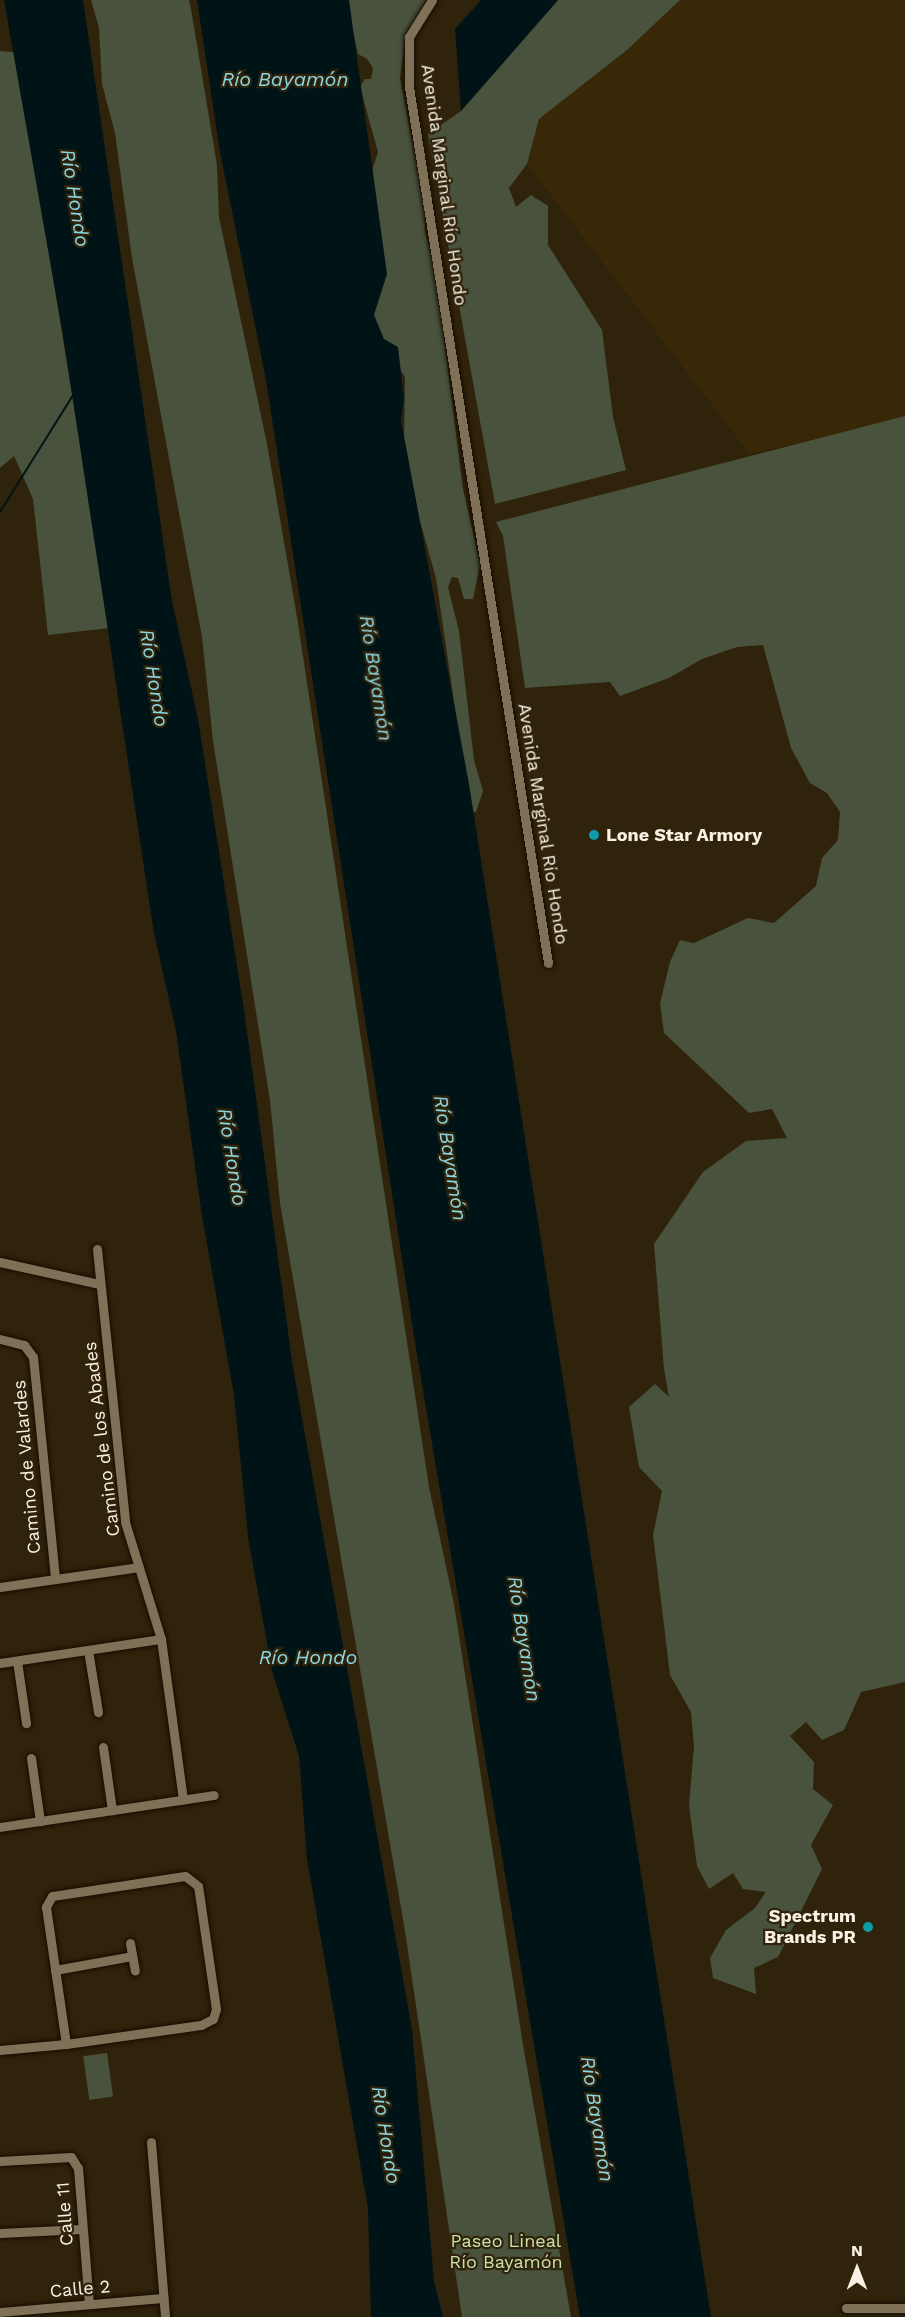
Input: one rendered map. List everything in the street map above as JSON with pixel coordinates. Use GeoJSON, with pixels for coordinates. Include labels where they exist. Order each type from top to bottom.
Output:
{"type":"FeatureCollection","features":[{"type":"Feature","properties":{"kind":"street","name":"Avenida Marginal Río Hondo"},"geometry":{"type":"LineString","coordinates":[[432,0],[409,37],[409,87],[548,963]]}},
{"type":"Feature","properties":{"kind":"street","name":"Camino de los Abades"},"geometry":{"type":"LineString","coordinates":[[97,1249],[125,1522],[161,1639],[183,1800]]}},
{"type":"Feature","properties":{"kind":"street"},"geometry":{"type":"LineString","coordinates":[[0,1262],[99,1284]]}},
{"type":"Feature","properties":{"kind":"street","name":"Camino de Valardes"},"geometry":{"type":"LineString","coordinates":[[0,1339],[24,1345],[33,1357],[54,1579]]}},
{"type":"Feature","properties":{"kind":"street"},"geometry":{"type":"LineString","coordinates":[[0,1587],[138,1567]]}},
{"type":"Feature","properties":{"kind":"street"},"geometry":{"type":"LineString","coordinates":[[0,1663],[161,1639]]}},
{"type":"Feature","properties":{"kind":"street"},"geometry":{"type":"LineString","coordinates":[[88,1650],[98,1713]]}},
{"type":"Feature","properties":{"kind":"street"},"geometry":{"type":"LineString","coordinates":[[16,1660],[26,1723]]}},
{"type":"Feature","properties":{"kind":"street"},"geometry":{"type":"LineString","coordinates":[[103,1747],[112,1810]]}},
{"type":"Feature","properties":{"kind":"street"},"geometry":{"type":"LineString","coordinates":[[31,1758],[40,1821]]}},
{"type":"Feature","properties":{"kind":"street"},"geometry":{"type":"LineString","coordinates":[[0,1827],[214,1795]]}},
{"type":"Feature","properties":{"kind":"street"},"geometry":{"type":"LineString","coordinates":[[0,2050],[66,2044],[201,2025],[213,2019],[216,2009],[198,1886],[185,1876],[52,1896],[46,1907],[66,2044]]}},
{"type":"Feature","properties":{"kind":"street"},"geometry":{"type":"LineString","coordinates":[[130,1943],[135,1971]]}},
{"type":"Feature","properties":{"kind":"street"},"geometry":{"type":"LineString","coordinates":[[55,1970],[132,1956]]}},
{"type":"Feature","properties":{"kind":"street"},"geometry":{"type":"LineString","coordinates":[[151,2142],[165,2317]]}},
{"type":"Feature","properties":{"kind":"street","name":"Calle 11"},"geometry":{"type":"LineString","coordinates":[[0,2161],[72,2157],[78,2168],[89,2304]]}},
{"type":"Feature","properties":{"kind":"street"},"geometry":{"type":"LineString","coordinates":[[0,2233],[82,2229]]}},
{"type":"Feature","properties":{"kind":"street","name":"Calle 2"},"geometry":{"type":"LineString","coordinates":[[0,2312],[164,2298]]}},
{"type":"Feature","properties":{"kind":"street"},"geometry":{"type":"LineString","coordinates":[[846,2308],[874,2313],[905,2308]]}},
{"type":"Feature","properties":{"kind":"shaded area"},"geometry":{"type":"Polygon","coordinates":[[[680,0],[905,0],[905,416],[900,419],[750,454],[527,164],[539,119],[627,50],[680,0]]]}},
{"type":"Feature","properties":{"kind":"green space","name":"Paseo Lineal Río Bayamón"},"geometry":{"type":"Polygon","coordinates":[[[91,0],[189,0],[191,9],[217,165],[219,217],[267,444],[297,617],[429,1487],[454,1604],[523,2045],[571,2317],[462,2317],[405,1931],[280,1203],[270,1100],[213,741],[202,637],[132,258],[115,133],[102,84],[99,28],[91,0]]]}},
{"type":"Feature","properties":{"kind":"green space"},"geometry":{"type":"Polygon","coordinates":[[[346,0],[426,0],[405,38],[400,78],[424,204],[425,233],[435,268],[463,489],[480,564],[473,599],[464,599],[458,578],[452,577],[448,587],[459,631],[474,760],[483,791],[476,812],[470,811],[436,578],[419,518],[404,441],[405,377],[373,329],[373,168],[378,152],[360,87],[365,79],[371,79],[373,68],[367,59],[358,54],[346,0]]]}},
{"type":"Feature","properties":{"kind":"green space"},"geometry":{"type":"Polygon","coordinates":[[[558,0],[680,0],[627,50],[539,119],[527,164],[509,188],[516,207],[531,195],[548,206],[548,245],[602,330],[613,417],[626,470],[495,504],[428,134],[461,111],[558,0]]]}},
{"type":"Feature","properties":{"kind":"green space"},"geometry":{"type":"Polygon","coordinates":[[[0,51],[14,52],[27,118],[110,628],[48,635],[33,499],[14,456],[0,468],[0,51]]]}},
{"type":"Feature","properties":{"kind":"green space"},"geometry":{"type":"Polygon","coordinates":[[[905,416],[905,1682],[861,1692],[844,1730],[822,1740],[806,1722],[790,1736],[814,1762],[813,1789],[833,1805],[811,1845],[822,1869],[778,1957],[754,1968],[756,1994],[713,1978],[710,1958],[726,1930],[755,1908],[766,1892],[743,1889],[733,1873],[709,1889],[697,1866],[689,1805],[694,1746],[691,1712],[670,1675],[653,1535],[662,1491],[639,1467],[629,1407],[655,1384],[669,1397],[664,1369],[654,1244],[703,1172],[746,1141],[787,1138],[772,1109],[749,1113],[664,1033],[660,1003],[670,962],[680,940],[694,943],[748,918],[774,923],[816,886],[822,858],[838,840],[840,812],[827,793],[810,783],[791,748],[763,645],[737,647],[702,659],[669,678],[620,696],[610,682],[525,688],[503,536],[496,522],[905,416]]]}},
{"type":"Feature","properties":{"kind":"green space"},"geometry":{"type":"Polygon","coordinates":[[[107,2053],[113,2097],[89,2100],[83,2056],[107,2053]]]}},
{"type":"Feature","properties":{"kind":"water","name":"Río Hondo"},"geometry":{"type":"Polygon","coordinates":[[[4,0],[83,0],[172,601],[198,719],[244,1010],[293,1368],[412,2029],[434,2281],[443,2317],[371,2317],[368,2209],[307,1859],[299,1756],[272,1671],[248,1537],[234,1395],[202,1216],[176,1031],[154,933],[63,335],[4,0]]]}},
{"type":"Feature","properties":{"kind":"water","name":"Río Bayamón"},"geometry":{"type":"Polygon","coordinates":[[[197,0],[349,0],[387,274],[374,315],[384,339],[398,347],[404,398],[401,420],[469,784],[711,2317],[580,2317],[416,1349],[266,380],[220,152],[197,0]]]}},
{"type":"Feature","properties":{"kind":"water"},"geometry":{"type":"Polygon","coordinates":[[[481,0],[558,0],[461,111],[455,29],[481,0]]]}},
{"type":"Feature","properties":{"kind":"waterway"},"geometry":{"type":"LineString","coordinates":[[0,512],[73,395]]}},
{"type":"Feature","properties":{"kind":"place","name":"Lone Star Armory"},"geometry":{"type":"Point","coordinates":[594,835]}},
{"type":"Feature","properties":{"kind":"place","name":"Spectrum Brands PR"},"geometry":{"type":"Point","coordinates":[868,1927]}}]}
